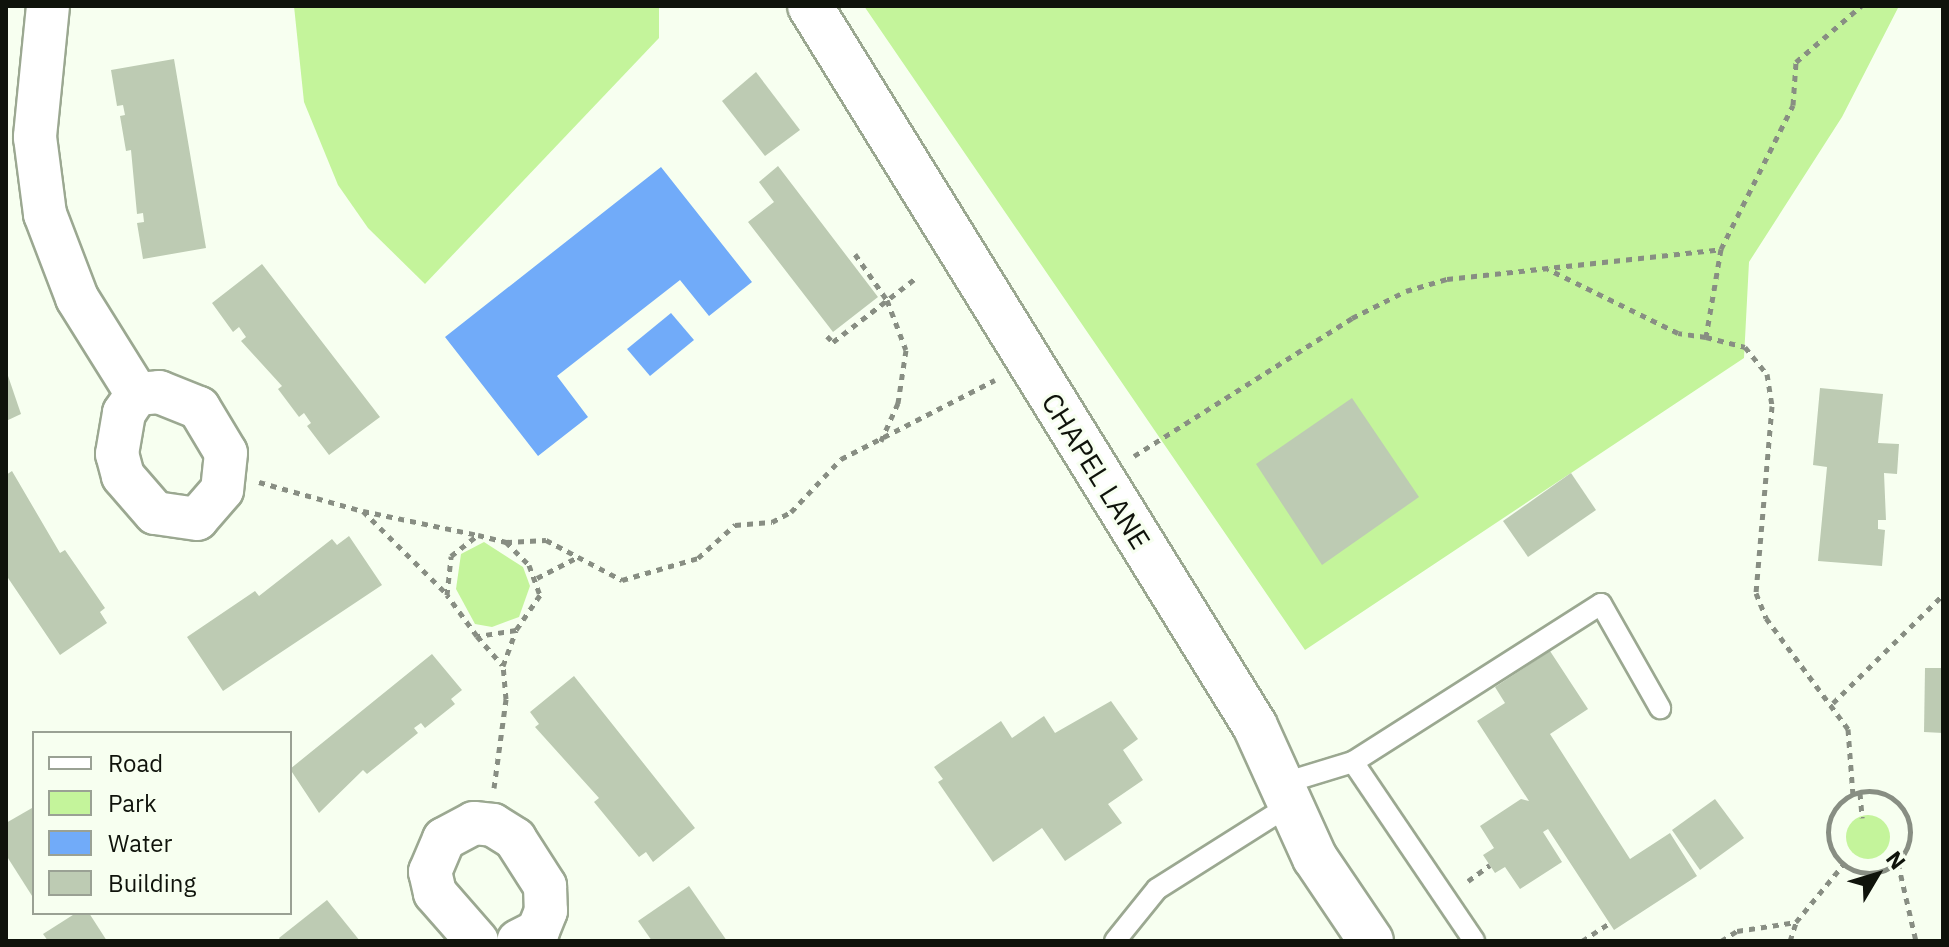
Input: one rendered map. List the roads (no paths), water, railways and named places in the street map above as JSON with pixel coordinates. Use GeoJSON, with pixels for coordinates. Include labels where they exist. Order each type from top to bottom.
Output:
{"type":"FeatureCollection","features":[{"type":"Feature","properties":{"kind":"street"},"geometry":{"type":"LineString","coordinates":[[48,6],[35,137],[45,214],[77,298],[137,394]]}},
{"type":"Feature","properties":{"kind":"street","name":"CHAPEL LANE"},"geometry":{"type":"LineString","coordinates":[[810,6],[1026,361],[1255,726],[1315,858],[1371,941]]}},
{"type":"Feature","properties":{"kind":"street"},"geometry":{"type":"LineString","coordinates":[[159,392],[199,408],[217,432],[227,474],[212,508],[197,519],[176,521],[136,498],[117,454],[124,413],[137,394],[159,392]]}},
{"type":"Feature","properties":{"kind":"street"},"geometry":{"type":"LineString","coordinates":[[477,941],[435,893],[430,872],[444,839],[474,823],[493,825],[515,839],[545,886],[546,911],[534,938]]}},
{"type":"Feature","properties":{"kind":"lane"},"geometry":{"type":"LineString","coordinates":[[1115,941],[1157,889],[1286,794],[1353,762],[1601,604],[1660,708]]}},
{"type":"Feature","properties":{"kind":"lane"},"geometry":{"type":"LineString","coordinates":[[1353,762],[1474,941]]}},
{"type":"Feature","properties":{"kind":"water"},"geometry":{"type":"Polygon","coordinates":[[[661,167],[752,282],[709,316],[680,280],[557,376],[588,417],[538,456],[445,337],[661,167]]]}},
{"type":"Feature","properties":{"kind":"water"},"geometry":{"type":"Polygon","coordinates":[[[671,313],[694,340],[650,376],[627,349],[671,313]]]}}]}
